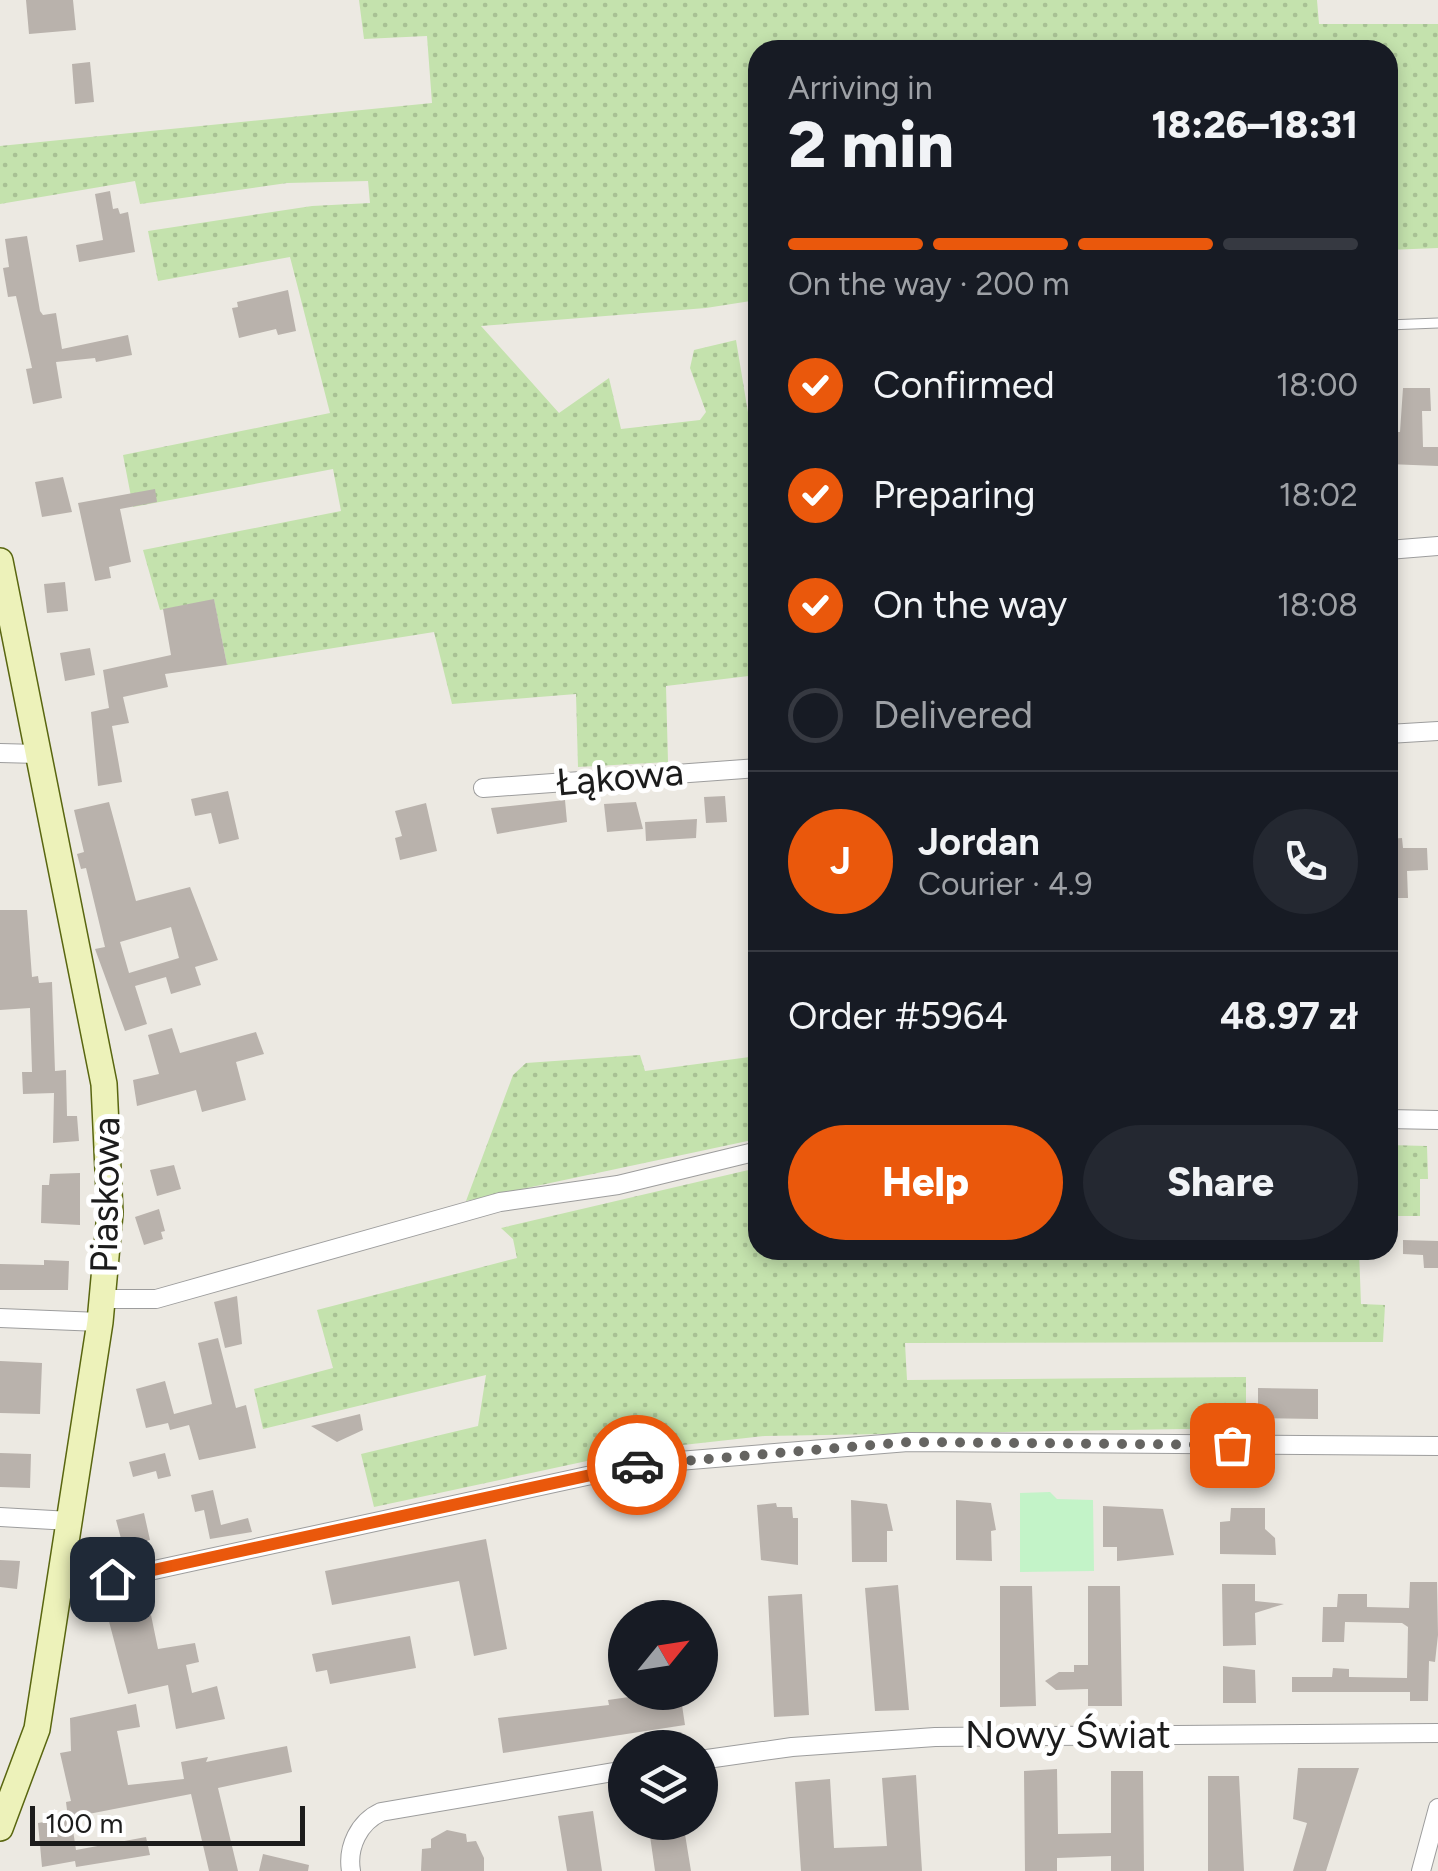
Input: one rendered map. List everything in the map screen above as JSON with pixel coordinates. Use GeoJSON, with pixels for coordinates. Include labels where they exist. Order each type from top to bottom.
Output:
{"type":"FeatureCollection","features":[{"type":"Feature","properties":{"kind":"street"},"geometry":{"type":"LineString","coordinates":[[1398,549],[1438,546]]}},
{"type":"Feature","properties":{"kind":"street","name":"Piaskowa"},"geometry":{"type":"LineString","coordinates":[[0,561],[104,1084],[110,1213],[102,1311],[37,1728],[0,1828]]}},
{"type":"Feature","properties":{"kind":"street"},"geometry":{"type":"LineString","coordinates":[[1398,733],[1438,731]]}},
{"type":"Feature","properties":{"kind":"street"},"geometry":{"type":"LineString","coordinates":[[0,754],[38,754]]}},
{"type":"Feature","properties":{"kind":"street","name":"Łąkowa"},"geometry":{"type":"LineString","coordinates":[[483,788],[748,769]]}},
{"type":"Feature","properties":{"kind":"street"},"geometry":{"type":"LineString","coordinates":[[1398,1119],[1438,1120]]}},
{"type":"Feature","properties":{"kind":"street"},"geometry":{"type":"LineString","coordinates":[[0,1318],[102,1311],[500,1202],[618,1185],[748,1153]]}},
{"type":"Feature","properties":{"kind":"street"},"geometry":{"type":"LineString","coordinates":[[60,1582],[104,1580],[579,1476],[689,1459],[908,1442],[1438,1446]]}},
{"type":"Feature","properties":{"kind":"street"},"geometry":{"type":"LineString","coordinates":[[0,1516],[70,1521]]}},
{"type":"Feature","properties":{"kind":"street","name":"Nowy Świat"},"geometry":{"type":"LineString","coordinates":[[718,1757],[792,1746],[935,1736],[1438,1732]]}},
{"type":"Feature","properties":{"kind":"street"},"geometry":{"type":"LineString","coordinates":[[350,1871],[354,1840],[370,1818],[381,1812],[608,1773]]}},
{"type":"Feature","properties":{"kind":"street"},"geometry":{"type":"LineString","coordinates":[[1426,1869],[1438,1808]]}},
{"type":"Feature","properties":{"kind":"lane"},"geometry":{"type":"LineString","coordinates":[[1398,325],[1438,323]]}},
{"type":"Feature","properties":{"kind":"green space"},"geometry":{"type":"Polygon","coordinates":[[[359,0],[1317,0],[1319,24],[1438,24],[1438,248],[1398,250],[1398,40],[748,40],[748,301],[481,326],[559,413],[609,378],[621,429],[700,420],[706,412],[690,368],[694,350],[736,340],[748,413],[748,676],[666,686],[668,762],[578,767],[576,694],[452,704],[434,632],[227,665],[214,600],[160,610],[143,550],[341,511],[333,469],[133,507],[123,455],[330,413],[290,257],[158,281],[148,231],[312,206],[370,203],[368,181],[287,183],[140,204],[135,181],[0,204],[0,146],[432,103],[427,36],[364,39],[359,0]]]}},
{"type":"Feature","properties":{"kind":"green space"},"geometry":{"type":"Polygon","coordinates":[[[640,1055],[645,1071],[748,1057],[748,1141],[466,1201],[513,1075],[526,1063],[640,1055]]]}},
{"type":"Feature","properties":{"kind":"green space"},"geometry":{"type":"Polygon","coordinates":[[[1398,1145],[1427,1146],[1428,1179],[1420,1179],[1420,1216],[1398,1216],[1398,1145]]]}},
{"type":"Feature","properties":{"kind":"green space"},"geometry":{"type":"Polygon","coordinates":[[[748,1170],[748,1260],[1359,1260],[1361,1304],[1385,1305],[1383,1342],[905,1343],[907,1380],[1246,1377],[1246,1428],[765,1436],[638,1450],[374,1507],[361,1454],[478,1426],[486,1375],[263,1429],[254,1389],[333,1368],[317,1310],[517,1258],[513,1239],[501,1228],[748,1170]]]}},
{"type":"Feature","properties":{"kind":"green space"},"geometry":{"type":"Polygon","coordinates":[[[1050,1492],[1057,1499],[1093,1500],[1094,1571],[1020,1572],[1020,1493],[1050,1492]]]}},
{"type":"Feature","properties":{"kind":"building"},"geometry":{"type":"Polygon","coordinates":[[[26,0],[73,0],[76,30],[29,34],[26,0]]]}},
{"type":"Feature","properties":{"kind":"building"},"geometry":{"type":"Polygon","coordinates":[[[90,62],[94,102],[75,104],[72,64],[90,62]]]}},
{"type":"Feature","properties":{"kind":"building"},"geometry":{"type":"Polygon","coordinates":[[[110,191],[113,209],[118,208],[120,214],[128,212],[135,252],[79,262],[76,245],[103,240],[95,194],[110,191]]]}},
{"type":"Feature","properties":{"kind":"building"},"geometry":{"type":"Polygon","coordinates":[[[27,236],[40,311],[43,315],[56,313],[62,349],[128,335],[132,355],[96,362],[95,358],[56,362],[62,398],[33,404],[26,369],[32,368],[16,296],[8,297],[3,268],[9,267],[5,239],[27,236]]]}},
{"type":"Feature","properties":{"kind":"building"},"geometry":{"type":"Polygon","coordinates":[[[288,290],[296,331],[278,335],[276,329],[239,338],[232,308],[238,307],[237,302],[288,290]]]}},
{"type":"Feature","properties":{"kind":"building"},"geometry":{"type":"Polygon","coordinates":[[[1403,388],[1430,388],[1431,411],[1422,411],[1423,447],[1438,447],[1438,466],[1398,464],[1403,388]]]}},
{"type":"Feature","properties":{"kind":"building"},"geometry":{"type":"Polygon","coordinates":[[[63,477],[72,512],[42,517],[35,482],[63,477]]]}},
{"type":"Feature","properties":{"kind":"building"},"geometry":{"type":"Polygon","coordinates":[[[155,489],[157,502],[120,509],[131,562],[109,567],[111,578],[95,581],[78,503],[155,489]]]}},
{"type":"Feature","properties":{"kind":"building"},"geometry":{"type":"Polygon","coordinates":[[[65,582],[68,611],[47,613],[44,584],[65,582]]]}},
{"type":"Feature","properties":{"kind":"building"},"geometry":{"type":"Polygon","coordinates":[[[214,599],[227,665],[165,674],[168,687],[123,697],[129,723],[112,726],[122,782],[98,786],[91,712],[109,708],[103,670],[171,655],[163,609],[214,599]]]}},
{"type":"Feature","properties":{"kind":"building"},"geometry":{"type":"Polygon","coordinates":[[[90,648],[95,675],[65,681],[60,653],[90,648]]]}},
{"type":"Feature","properties":{"kind":"building"},"geometry":{"type":"Polygon","coordinates":[[[228,791],[239,839],[219,844],[211,813],[195,816],[191,799],[228,791]]]}},
{"type":"Feature","properties":{"kind":"building"},"geometry":{"type":"Polygon","coordinates":[[[725,796],[727,822],[706,823],[704,797],[725,796]]]}},
{"type":"Feature","properties":{"kind":"building"},"geometry":{"type":"Polygon","coordinates":[[[565,800],[567,822],[497,834],[491,808],[565,800]]]}},
{"type":"Feature","properties":{"kind":"building"},"geometry":{"type":"Polygon","coordinates":[[[109,802],[136,901],[190,887],[218,960],[195,967],[201,985],[171,994],[166,977],[135,986],[147,1024],[125,1031],[95,949],[105,947],[86,868],[81,869],[77,854],[84,852],[74,810],[109,802]],[[171,927],[120,942],[129,973],[179,958],[171,927]]]}},
{"type":"Feature","properties":{"kind":"building"},"geometry":{"type":"Polygon","coordinates":[[[636,802],[643,829],[607,832],[604,804],[636,802]]]}},
{"type":"Feature","properties":{"kind":"building"},"geometry":{"type":"Polygon","coordinates":[[[426,803],[437,851],[400,860],[395,838],[402,836],[395,811],[426,803]]]}},
{"type":"Feature","properties":{"kind":"building"},"geometry":{"type":"Polygon","coordinates":[[[697,819],[696,838],[646,841],[645,822],[697,819]]]}},
{"type":"Feature","properties":{"kind":"building"},"geometry":{"type":"Polygon","coordinates":[[[1398,838],[1402,838],[1403,848],[1427,848],[1428,870],[1407,871],[1408,898],[1398,898],[1398,838]]]}},
{"type":"Feature","properties":{"kind":"building"},"geometry":{"type":"Polygon","coordinates":[[[0,910],[27,910],[32,977],[38,976],[39,983],[52,982],[55,1071],[66,1070],[67,1116],[77,1116],[79,1141],[53,1143],[54,1093],[23,1094],[22,1072],[32,1072],[30,1008],[0,1010],[0,910]]]}},
{"type":"Feature","properties":{"kind":"building"},"geometry":{"type":"Polygon","coordinates":[[[172,1028],[180,1053],[256,1032],[264,1054],[236,1062],[246,1100],[202,1112],[196,1090],[137,1106],[133,1080],[159,1074],[148,1035],[172,1028]]]}},
{"type":"Feature","properties":{"kind":"building"},"geometry":{"type":"Polygon","coordinates":[[[174,1165],[181,1189],[157,1196],[150,1170],[174,1165]]]}},
{"type":"Feature","properties":{"kind":"building"},"geometry":{"type":"Polygon","coordinates":[[[80,1173],[80,1225],[41,1223],[42,1185],[49,1185],[50,1174],[80,1173]]]}},
{"type":"Feature","properties":{"kind":"building"},"geometry":{"type":"Polygon","coordinates":[[[159,1209],[165,1231],[161,1232],[163,1239],[144,1245],[135,1217],[159,1209]]]}},
{"type":"Feature","properties":{"kind":"building"},"geometry":{"type":"Polygon","coordinates":[[[1403,1240],[1438,1241],[1438,1268],[1424,1268],[1423,1255],[1403,1254],[1403,1240]]]}},
{"type":"Feature","properties":{"kind":"building"},"geometry":{"type":"Polygon","coordinates":[[[44,1260],[69,1261],[68,1290],[0,1290],[0,1264],[44,1265],[44,1260]]]}},
{"type":"Feature","properties":{"kind":"building"},"geometry":{"type":"Polygon","coordinates":[[[237,1296],[242,1344],[225,1348],[214,1302],[237,1296]]]}},
{"type":"Feature","properties":{"kind":"building"},"geometry":{"type":"Polygon","coordinates":[[[218,1338],[236,1408],[246,1405],[256,1448],[199,1460],[189,1425],[170,1430],[168,1423],[146,1428],[136,1389],[165,1381],[174,1414],[212,1404],[198,1343],[218,1338]]]}},
{"type":"Feature","properties":{"kind":"building"},"geometry":{"type":"Polygon","coordinates":[[[0,1361],[42,1363],[40,1414],[0,1413],[0,1361]]]}},
{"type":"Feature","properties":{"kind":"building"},"geometry":{"type":"Polygon","coordinates":[[[1258,1388],[1318,1389],[1318,1419],[1258,1418],[1258,1388]]]}},
{"type":"Feature","properties":{"kind":"building"},"geometry":{"type":"Polygon","coordinates":[[[360,1414],[363,1430],[337,1442],[311,1426],[360,1414]]]}},
{"type":"Feature","properties":{"kind":"building"},"geometry":{"type":"Polygon","coordinates":[[[0,1453],[31,1454],[30,1488],[0,1487],[0,1453]]]}},
{"type":"Feature","properties":{"kind":"building"},"geometry":{"type":"Polygon","coordinates":[[[165,1453],[171,1476],[158,1479],[156,1471],[133,1477],[129,1462],[165,1453]]]}},
{"type":"Feature","properties":{"kind":"building"},"geometry":{"type":"Polygon","coordinates":[[[213,1490],[221,1525],[248,1518],[252,1532],[210,1539],[204,1510],[195,1512],[191,1495],[213,1490]]]}},
{"type":"Feature","properties":{"kind":"building"},"geometry":{"type":"Polygon","coordinates":[[[851,1500],[887,1504],[893,1531],[887,1531],[887,1562],[852,1562],[851,1500]]]}},
{"type":"Feature","properties":{"kind":"building"},"geometry":{"type":"Polygon","coordinates":[[[956,1500],[991,1503],[996,1530],[991,1531],[992,1561],[956,1560],[956,1500]]]}},
{"type":"Feature","properties":{"kind":"building"},"geometry":{"type":"Polygon","coordinates":[[[776,1503],[777,1507],[792,1507],[793,1518],[798,1518],[798,1565],[761,1560],[757,1505],[776,1503]]]}},
{"type":"Feature","properties":{"kind":"building"},"geometry":{"type":"Polygon","coordinates":[[[1103,1506],[1163,1509],[1174,1555],[1117,1561],[1117,1547],[1103,1547],[1103,1506]]]}},
{"type":"Feature","properties":{"kind":"building"},"geometry":{"type":"Polygon","coordinates":[[[1231,1508],[1265,1508],[1265,1529],[1275,1538],[1276,1555],[1220,1554],[1220,1522],[1230,1521],[1231,1508]]]}},
{"type":"Feature","properties":{"kind":"building"},"geometry":{"type":"Polygon","coordinates":[[[144,1513],[150,1540],[123,1546],[116,1520],[144,1513]]]}},
{"type":"Feature","properties":{"kind":"building"},"geometry":{"type":"Polygon","coordinates":[[[486,1539],[507,1649],[474,1656],[459,1581],[332,1605],[325,1571],[486,1539]]]}},
{"type":"Feature","properties":{"kind":"building"},"geometry":{"type":"Polygon","coordinates":[[[0,1560],[20,1561],[17,1589],[0,1587],[0,1560]]]}},
{"type":"Feature","properties":{"kind":"building"},"geometry":{"type":"Polygon","coordinates":[[[1410,1582],[1437,1582],[1438,1635],[1435,1662],[1429,1661],[1428,1701],[1410,1701],[1410,1692],[1292,1692],[1292,1677],[1332,1677],[1333,1668],[1349,1669],[1349,1677],[1407,1678],[1408,1627],[1402,1623],[1345,1622],[1344,1642],[1322,1642],[1323,1607],[1337,1607],[1338,1594],[1367,1594],[1367,1607],[1409,1608],[1410,1582]]]}},
{"type":"Feature","properties":{"kind":"building"},"geometry":{"type":"Polygon","coordinates":[[[1222,1584],[1255,1584],[1255,1601],[1284,1604],[1255,1613],[1256,1645],[1223,1646],[1222,1584]]]}},
{"type":"Feature","properties":{"kind":"building"},"geometry":{"type":"Polygon","coordinates":[[[898,1585],[909,1710],[875,1711],[865,1588],[898,1585]]]}},
{"type":"Feature","properties":{"kind":"building"},"geometry":{"type":"Polygon","coordinates":[[[1000,1586],[1032,1586],[1036,1706],[1000,1707],[1000,1586]]]}},
{"type":"Feature","properties":{"kind":"building"},"geometry":{"type":"Polygon","coordinates":[[[1088,1586],[1120,1586],[1122,1706],[1088,1706],[1088,1689],[1056,1690],[1045,1681],[1059,1672],[1074,1672],[1074,1665],[1088,1665],[1088,1586]]]}},
{"type":"Feature","properties":{"kind":"building"},"geometry":{"type":"Polygon","coordinates":[[[802,1594],[809,1715],[774,1717],[768,1596],[802,1594]]]}},
{"type":"Feature","properties":{"kind":"building"},"geometry":{"type":"Polygon","coordinates":[[[139,1602],[142,1618],[151,1615],[158,1649],[195,1643],[199,1662],[186,1665],[192,1693],[217,1686],[225,1719],[176,1729],[168,1685],[128,1694],[106,1610],[139,1602]]]}},
{"type":"Feature","properties":{"kind":"building"},"geometry":{"type":"Polygon","coordinates":[[[410,1636],[416,1668],[330,1684],[327,1670],[316,1672],[312,1654],[410,1636]]]}},
{"type":"Feature","properties":{"kind":"building"},"geometry":{"type":"Polygon","coordinates":[[[1223,1666],[1255,1670],[1256,1703],[1223,1703],[1223,1666]]]}},
{"type":"Feature","properties":{"kind":"building"},"geometry":{"type":"Polygon","coordinates":[[[136,1704],[140,1727],[117,1731],[128,1785],[184,1779],[181,1762],[208,1757],[206,1762],[287,1746],[292,1772],[218,1788],[238,1871],[209,1871],[191,1794],[68,1818],[66,1802],[71,1801],[60,1753],[71,1751],[70,1718],[136,1704]]]}},
{"type":"Feature","properties":{"kind":"building"},"geometry":{"type":"Polygon","coordinates":[[[608,1705],[608,1710],[683,1710],[685,1725],[608,1730],[608,1737],[503,1753],[498,1718],[608,1705]]]}},
{"type":"Feature","properties":{"kind":"building"},"geometry":{"type":"Polygon","coordinates":[[[1298,1768],[1359,1768],[1326,1871],[1293,1871],[1307,1823],[1293,1819],[1298,1768]]]}},
{"type":"Feature","properties":{"kind":"building"},"geometry":{"type":"Polygon","coordinates":[[[1057,1769],[1058,1834],[1111,1833],[1111,1771],[1143,1771],[1144,1871],[1111,1871],[1111,1856],[1057,1858],[1057,1871],[1025,1871],[1024,1771],[1057,1769]]]}},
{"type":"Feature","properties":{"kind":"building"},"geometry":{"type":"Polygon","coordinates":[[[916,1775],[922,1871],[801,1871],[795,1782],[830,1779],[834,1848],[887,1846],[882,1778],[916,1775]]]}},
{"type":"Feature","properties":{"kind":"building"},"geometry":{"type":"Polygon","coordinates":[[[1208,1776],[1239,1776],[1244,1871],[1208,1871],[1208,1776]]]}},
{"type":"Feature","properties":{"kind":"building"},"geometry":{"type":"Polygon","coordinates":[[[593,1811],[602,1871],[567,1871],[558,1816],[593,1811]]]}},
{"type":"Feature","properties":{"kind":"building"},"geometry":{"type":"Polygon","coordinates":[[[71,1817],[76,1850],[146,1837],[150,1855],[76,1867],[75,1861],[42,1867],[38,1823],[71,1817]]]}},
{"type":"Feature","properties":{"kind":"building"},"geometry":{"type":"Polygon","coordinates":[[[447,1830],[466,1834],[467,1842],[476,1841],[484,1858],[484,1871],[421,1871],[422,1849],[431,1848],[431,1839],[447,1830]]]}},
{"type":"Feature","properties":{"kind":"building"},"geometry":{"type":"Polygon","coordinates":[[[651,1840],[686,1840],[691,1871],[655,1871],[651,1840]]]}},
{"type":"Feature","properties":{"kind":"building"},"geometry":{"type":"Polygon","coordinates":[[[263,1854],[309,1865],[308,1871],[259,1871],[263,1854]]]}},
{"type":"Feature","properties":{"kind":"way so far"},"geometry":{"type":"LineString","coordinates":[[637,1465],[908,1442],[1232,1445]]}},
{"type":"Feature","properties":{"kind":"route"},"geometry":{"type":"LineString","coordinates":[[112,1579],[637,1465]]}}]}
